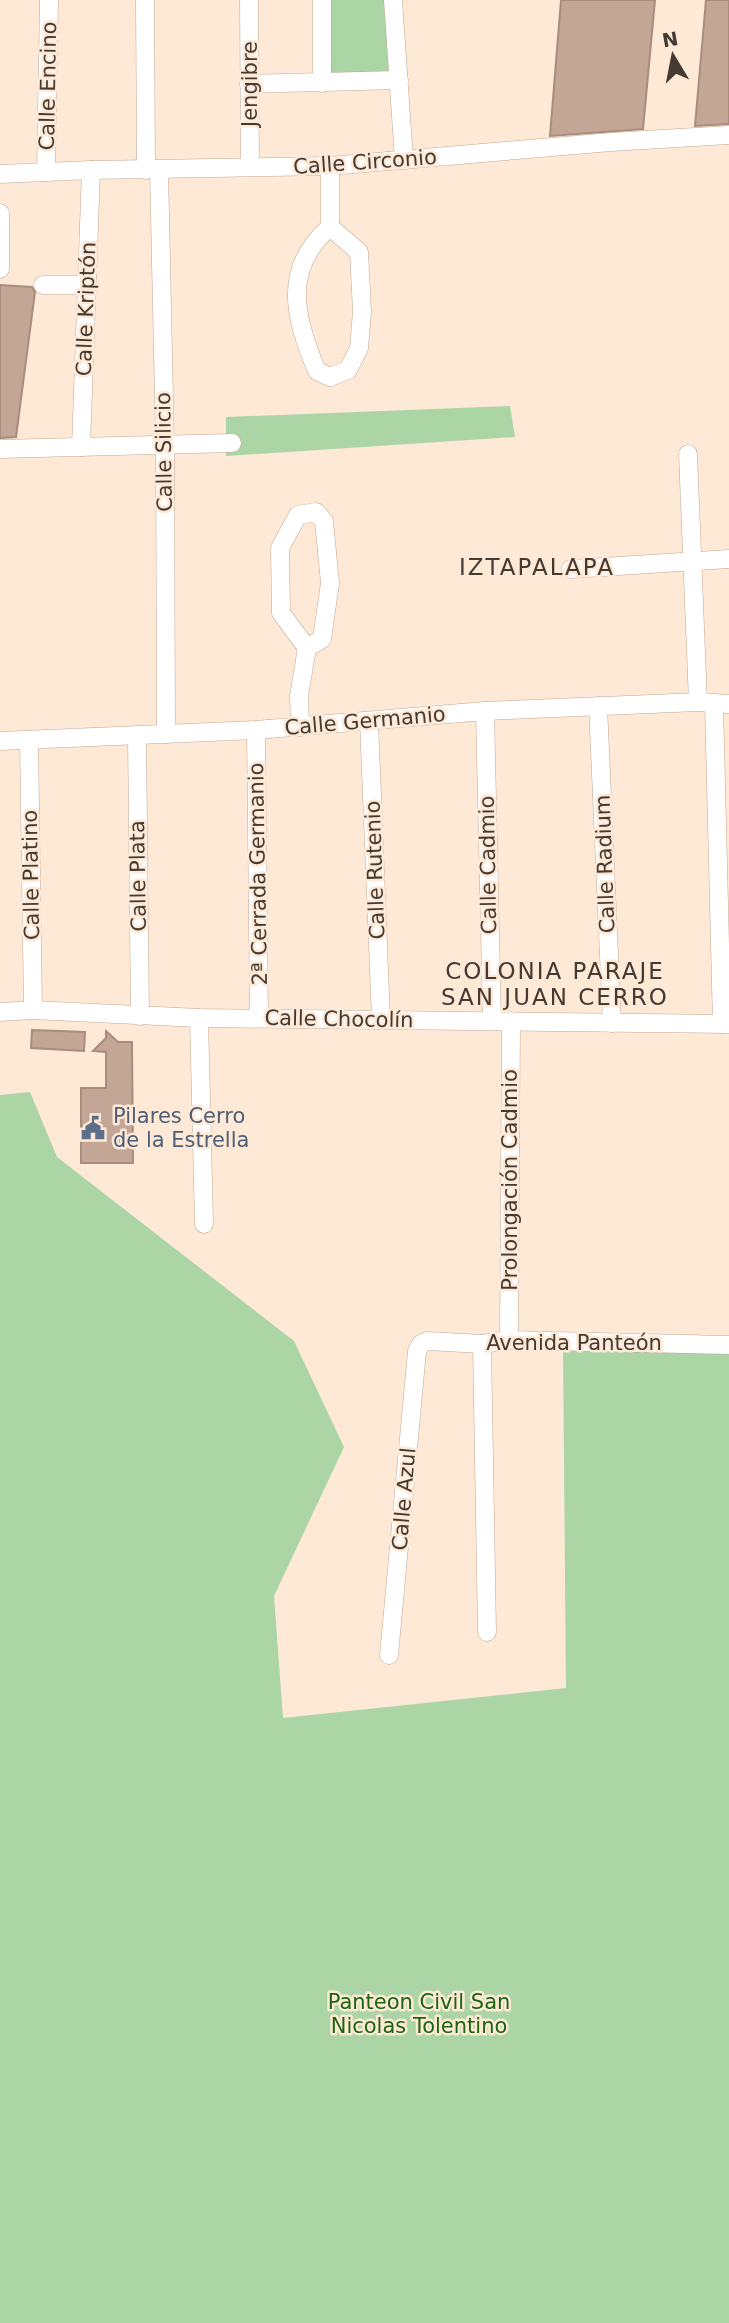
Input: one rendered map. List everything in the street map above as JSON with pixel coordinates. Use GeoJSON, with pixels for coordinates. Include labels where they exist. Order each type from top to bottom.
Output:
{"type":"FeatureCollection","features":[{"type":"Feature","properties":{"kind":"street","name":"Calle Encino"},"geometry":{"type":"LineString","coordinates":[[46,172],[49,0]]}},
{"type":"Feature","properties":{"kind":"street","name":"Calle Silicio"},"geometry":{"type":"LineString","coordinates":[[145,0],[165,446],[166,734]]}},
{"type":"Feature","properties":{"kind":"street","name":"Jengibre"},"geometry":{"type":"LineString","coordinates":[[249,0],[250,167]]}},
{"type":"Feature","properties":{"kind":"street"},"geometry":{"type":"LineString","coordinates":[[322,0],[322,83]]}},
{"type":"Feature","properties":{"kind":"street"},"geometry":{"type":"LineString","coordinates":[[393,0],[404,160]]}},
{"type":"Feature","properties":{"kind":"street"},"geometry":{"type":"LineString","coordinates":[[249,84],[399,80]]}},
{"type":"Feature","properties":{"kind":"street","name":"Calle Circonio"},"geometry":{"type":"LineString","coordinates":[[0,174],[330,166],[611,142],[729,135]]}},
{"type":"Feature","properties":{"kind":"street"},"geometry":{"type":"LineString","coordinates":[[330,166],[330,227],[315,240],[299,271],[296,306],[303,338],[317,371],[330,377],[348,370],[354,359],[359,348],[362,311],[359,252],[330,227]]}},
{"type":"Feature","properties":{"kind":"street","name":"Calle Kriptón"},"geometry":{"type":"LineString","coordinates":[[81,447],[91,170]]}},
{"type":"Feature","properties":{"kind":"street"},"geometry":{"type":"LineString","coordinates":[[0,213],[1,269]]}},
{"type":"Feature","properties":{"kind":"street"},"geometry":{"type":"LineString","coordinates":[[44,285],[86,285]]}},
{"type":"Feature","properties":{"kind":"street"},"geometry":{"type":"LineString","coordinates":[[0,449],[232,443]]}},
{"type":"Feature","properties":{"kind":"street"},"geometry":{"type":"LineString","coordinates":[[688,454],[692,561],[714,703],[726,1024]]}},
{"type":"Feature","properties":{"kind":"street"},"geometry":{"type":"LineString","coordinates":[[300,727],[299,696],[307,648],[281,613],[280,548],[298,515],[316,512],[324,521],[330,583],[322,639],[307,648]]}},
{"type":"Feature","properties":{"kind":"street"},"geometry":{"type":"LineString","coordinates":[[571,569],[729,559]]}},
{"type":"Feature","properties":{"kind":"street","name":"Calle Germanio"},"geometry":{"type":"LineString","coordinates":[[0,741],[256,730],[485,711],[714,703]]}},
{"type":"Feature","properties":{"kind":"street","name":"Calle Radium"},"geometry":{"type":"LineString","coordinates":[[598,706],[612,1023]]}},
{"type":"Feature","properties":{"kind":"street","name":"Calle Cadmio"},"geometry":{"type":"LineString","coordinates":[[485,711],[492,1020]]}},
{"type":"Feature","properties":{"kind":"street","name":"Calle Rutenio"},"geometry":{"type":"LineString","coordinates":[[369,722],[381,1019]]}},
{"type":"Feature","properties":{"kind":"street","name":"2ª Cerrada Germanio"},"geometry":{"type":"LineString","coordinates":[[256,730],[259,1018]]}},
{"type":"Feature","properties":{"kind":"street","name":"Calle Plata"},"geometry":{"type":"LineString","coordinates":[[137,735],[140,1016]]}},
{"type":"Feature","properties":{"kind":"street","name":"Calle Platino"},"geometry":{"type":"LineString","coordinates":[[29,740],[33,1010]]}},
{"type":"Feature","properties":{"kind":"street","name":"Calle Chocolín"},"geometry":{"type":"LineString","coordinates":[[0,1012],[33,1010],[199,1018],[726,1024]]}},
{"type":"Feature","properties":{"kind":"street"},"geometry":{"type":"LineString","coordinates":[[199,1018],[204,1224]]}},
{"type":"Feature","properties":{"kind":"street","name":"Prolongación Cadmio"},"geometry":{"type":"LineString","coordinates":[[509,1340],[511,1021]]}},
{"type":"Feature","properties":{"kind":"street","name":"Avenida Panteón"},"geometry":{"type":"LineString","coordinates":[[421,1344],[427,1341],[482,1344],[509,1340],[729,1345]]}},
{"type":"Feature","properties":{"kind":"street","name":"Calle Azul"},"geometry":{"type":"LineString","coordinates":[[389,1656],[417,1350],[421,1344]]}},
{"type":"Feature","properties":{"kind":"street"},"geometry":{"type":"LineString","coordinates":[[482,1344],[487,1632]]}},
{"type":"Feature","properties":{"kind":"green space"},"geometry":{"type":"Polygon","coordinates":[[[322,0],[393,0],[399,80],[322,83],[322,0]]]}},
{"type":"Feature","properties":{"kind":"green space"},"geometry":{"type":"Polygon","coordinates":[[[510,406],[515,437],[226,456],[226,417],[510,406]]]}},
{"type":"Feature","properties":{"kind":"green space","name":"Panteon Civil San Nicolas Tolentino"},"geometry":{"type":"Polygon","coordinates":[[[30,1092],[57,1157],[294,1341],[344,1447],[274,1596],[283,1718],[566,1688],[563,1349],[729,1354],[729,2323],[0,2323],[0,1095],[30,1092]]]}},
{"type":"Feature","properties":{"kind":"building"},"geometry":{"type":"Polygon","coordinates":[[[561,0],[655,0],[643,129],[550,136],[561,0]]]}},
{"type":"Feature","properties":{"kind":"building"},"geometry":{"type":"Polygon","coordinates":[[[706,0],[729,0],[729,124],[695,126],[706,0]]]}},
{"type":"Feature","properties":{"kind":"building"},"geometry":{"type":"Polygon","coordinates":[[[0,285],[32,287],[35,292],[16,437],[0,438],[0,285]]]}},
{"type":"Feature","properties":{"kind":"building"},"geometry":{"type":"Polygon","coordinates":[[[32,1030],[85,1032],[84,1051],[31,1048],[32,1030]]]}},
{"type":"Feature","properties":{"kind":"building"},"geometry":{"type":"Polygon","coordinates":[[[106,1031],[118,1042],[132,1042],[133,1163],[81,1163],[81,1088],[106,1088],[106,1052],[93,1051],[106,1038],[106,1031]]]}},
{"type":"Feature","properties":{"kind":"place","name":"Pilares Cerro de la Estrella"},"geometry":{"type":"Point","coordinates":[93,1128]}},
{"type":"Feature","properties":{"kind":"district","name":"IZTAPALAPA"},"geometry":{"type":"Point","coordinates":[537,567]}},
{"type":"Feature","properties":{"kind":"district","name":"COLONIA PARAJE SAN JUAN CERRO"},"geometry":{"type":"Point","coordinates":[555,984]}}]}
